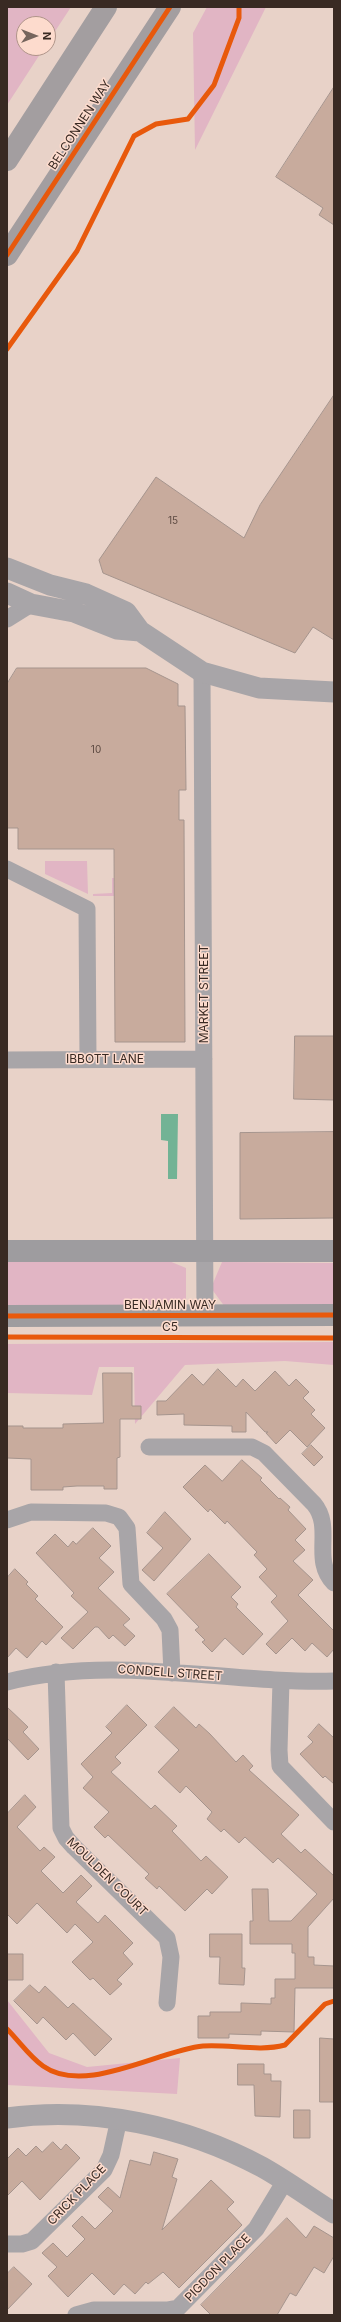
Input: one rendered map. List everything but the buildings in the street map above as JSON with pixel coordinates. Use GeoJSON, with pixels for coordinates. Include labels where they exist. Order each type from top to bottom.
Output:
{"type":"FeatureCollection","features":[{"type":"Feature","properties":{"kind":"main road"},"geometry":{"type":"LineString","coordinates":[[7,160],[106,7]]}},
{"type":"Feature","properties":{"kind":"main road","name":"BELCONNEN WAY"},"geometry":{"type":"LineString","coordinates":[[7,255],[170,7]]}},
{"type":"Feature","properties":{"kind":"main road"},"geometry":{"type":"LineString","coordinates":[[7,1251],[334,1251]]}},
{"type":"Feature","properties":{"kind":"main road","name":"BENJAMIN WAY"},"geometry":{"type":"LineString","coordinates":[[7,1316],[334,1315]]}},
{"type":"Feature","properties":{"kind":"street"},"geometry":{"type":"LineString","coordinates":[[7,568],[50,585],[86,594],[126,612],[140,631],[202,672],[259,688],[334,692]]}},
{"type":"Feature","properties":{"kind":"street"},"geometry":{"type":"LineString","coordinates":[[7,593],[31,604],[74,612],[117,629],[140,631]]}},
{"type":"Feature","properties":{"kind":"street"},"geometry":{"type":"LineString","coordinates":[[7,619],[31,604]]}},
{"type":"Feature","properties":{"kind":"street","name":"MARKET STREET"},"geometry":{"type":"LineString","coordinates":[[202,672],[205,1315]]}},
{"type":"Feature","properties":{"kind":"street"},"geometry":{"type":"LineString","coordinates":[[7,869],[88,909],[88,1059]]}},
{"type":"Feature","properties":{"kind":"street","name":"IBBOTT LANE"},"geometry":{"type":"LineString","coordinates":[[7,1060],[204,1059]]}},
{"type":"Feature","properties":{"kind":"street"},"geometry":{"type":"LineString","coordinates":[[149,1447],[245,1446],[261,1451],[314,1504],[320,1513],[324,1526],[322,1564],[326,1575],[334,1583]]}},
{"type":"Feature","properties":{"kind":"street"},"geometry":{"type":"LineString","coordinates":[[7,1520],[31,1512],[106,1513],[119,1517],[125,1524],[127,1532],[131,1584],[164,1619],[170,1630],[172,1672]]}},
{"type":"Feature","properties":{"kind":"street","name":"CONDELL STREET"},"geometry":{"type":"LineString","coordinates":[[7,1682],[56,1672],[112,1669],[172,1672],[281,1681],[334,1682]]}},
{"type":"Feature","properties":{"kind":"street","name":"MOULDEN COURT"},"geometry":{"type":"LineString","coordinates":[[56,1672],[61,1828],[66,1838],[74,1847],[167,1938],[171,1957],[167,2004]]}},
{"type":"Feature","properties":{"kind":"street"},"geometry":{"type":"LineString","coordinates":[[281,1681],[280,1766],[334,1822]]}},
{"type":"Feature","properties":{"kind":"street"},"geometry":{"type":"LineString","coordinates":[[7,2118],[27,2115],[85,2115],[119,2119],[194,2138],[246,2159],[286,2181],[334,2212]]}},
{"type":"Feature","properties":{"kind":"street","name":"CRICK PLACE"},"geometry":{"type":"LineString","coordinates":[[7,2244],[22,2244],[32,2241],[104,2170],[111,2155],[119,2119]]}},
{"type":"Feature","properties":{"kind":"street","name":"PIGDON PLACE"},"geometry":{"type":"LineString","coordinates":[[76,2315],[94,2310],[167,2310],[178,2308],[256,2229],[286,2181]]}},
{"type":"Feature","properties":{"kind":"shaded area"},"geometry":{"type":"Polygon","coordinates":[[[7,7],[71,7],[56,30],[56,16],[16,16],[16,56],[39,56],[7,105],[7,7]]]}},
{"type":"Feature","properties":{"kind":"shaded area"},"geometry":{"type":"Polygon","coordinates":[[[207,7],[266,7],[195,150],[193,33],[207,7]]]}},
{"type":"Feature","properties":{"kind":"shaded area"},"geometry":{"type":"Polygon","coordinates":[[[45,861],[87,861],[88,894],[45,874],[45,861]]]}},
{"type":"Feature","properties":{"kind":"shaded area"},"geometry":{"type":"Polygon","coordinates":[[[112,878],[114,878],[114,896],[93,896],[93,894],[112,893],[112,878]]]}},
{"type":"Feature","properties":{"kind":"shaded area"},"geometry":{"type":"Polygon","coordinates":[[[161,1114],[178,1114],[177,1179],[168,1179],[168,1141],[161,1140],[161,1114]]]}},
{"type":"Feature","properties":{"kind":"shaded area"},"geometry":{"type":"Polygon","coordinates":[[[7,1261],[169,1261],[186,1268],[186,1302],[173,1306],[7,1305],[7,1261]]]}},
{"type":"Feature","properties":{"kind":"shaded area"},"geometry":{"type":"Polygon","coordinates":[[[222,1262],[334,1263],[334,1307],[225,1307],[211,1288],[222,1262]]]}},
{"type":"Feature","properties":{"kind":"shaded area"},"geometry":{"type":"Polygon","coordinates":[[[334,1342],[334,1365],[285,1361],[185,1365],[135,1424],[134,1367],[99,1367],[92,1395],[7,1393],[7,1344],[334,1342]]]}},
{"type":"Feature","properties":{"kind":"shaded area"},"geometry":{"type":"Polygon","coordinates":[[[7,2000],[49,2053],[87,2067],[180,2058],[177,2094],[7,2085],[7,2000]]]}},
{"type":"Feature","properties":{"kind":"cycle path"},"geometry":{"type":"LineString","coordinates":[[7,255],[170,7]]}},
{"type":"Feature","properties":{"kind":"cycle path"},"geometry":{"type":"LineString","coordinates":[[7,349],[77,251],[134,136],[156,124],[188,119],[214,85],[239,18],[239,7]]}},
{"type":"Feature","properties":{"kind":"cycle path","name":"C5"},"geometry":{"type":"LineString","coordinates":[[7,1316],[334,1315]]}},
{"type":"Feature","properties":{"kind":"cycle path","name":"C5"},"geometry":{"type":"LineString","coordinates":[[7,1337],[334,1338]]}},
{"type":"Feature","properties":{"kind":"cycle path"},"geometry":{"type":"LineString","coordinates":[[7,2029],[29,2054],[43,2066],[60,2074],[80,2076],[100,2074],[122,2069],[185,2049],[203,2046],[265,2048],[285,2045],[325,2004],[334,2001]]}}]}
